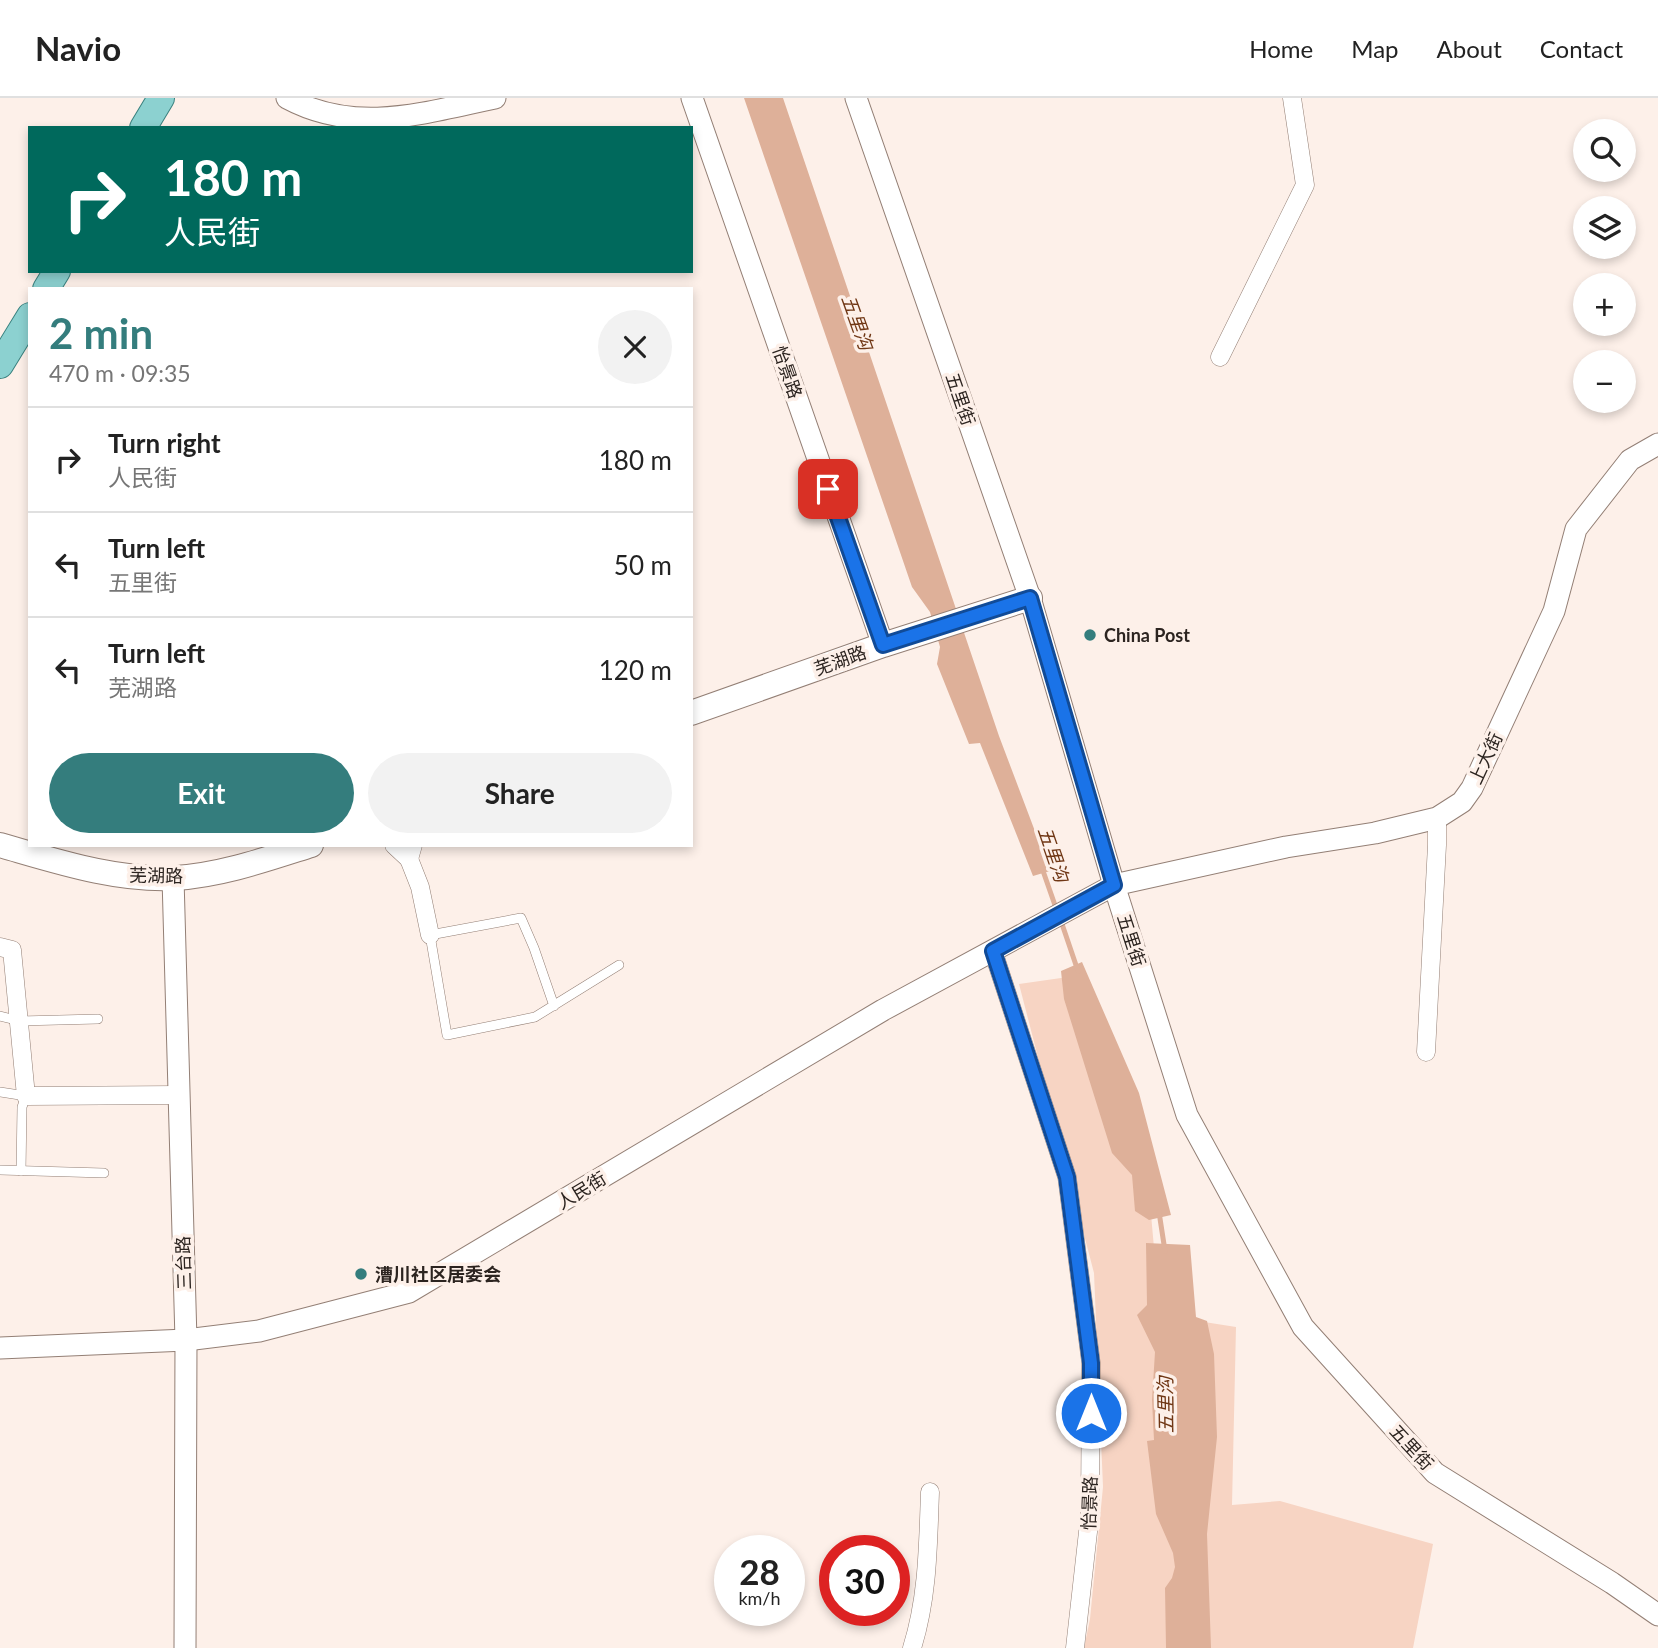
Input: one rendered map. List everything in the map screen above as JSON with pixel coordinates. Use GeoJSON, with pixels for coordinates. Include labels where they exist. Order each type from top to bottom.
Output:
{"type":"FeatureCollection","features":[{"type":"Feature","properties":{"kind":"main road"},"geometry":{"type":"LineString","coordinates":[[145,126],[162,98]]}},
{"type":"Feature","properties":{"kind":"main road"},"geometry":{"type":"LineString","coordinates":[[0,365],[28,319]]}},
{"type":"Feature","properties":{"kind":"main road","name":"芜湖路"},"geometry":{"type":"LineString","coordinates":[[693,712],[883,645],[1030,598]]}},
{"type":"Feature","properties":{"kind":"main road","name":"芜湖路"},"geometry":{"type":"LineString","coordinates":[[0,845],[61,863],[116,874],[173,878],[218,872],[304,847]]}},
{"type":"Feature","properties":{"kind":"street"},"geometry":{"type":"LineString","coordinates":[[287,98],[316,111],[365,120],[406,116],[495,98]]}},
{"type":"Feature","properties":{"kind":"street","name":"怡景路"},"geometry":{"type":"LineString","coordinates":[[692,98],[883,645]]}},
{"type":"Feature","properties":{"kind":"street","name":"五里街"},"geometry":{"type":"LineString","coordinates":[[856,98],[1030,598],[1114,885],[1187,1115],[1303,1327],[1435,1473],[1612,1583],[1658,1615]]}},
{"type":"Feature","properties":{"kind":"street"},"geometry":{"type":"LineString","coordinates":[[1220,357],[1305,185],[1292,98]]}},
{"type":"Feature","properties":{"kind":"street","name":"上大街"},"geometry":{"type":"LineString","coordinates":[[1114,885],[1286,847],[1375,833],[1437,818],[1462,802],[1472,788],[1554,611],[1576,529],[1630,460],[1658,444]]}},
{"type":"Feature","properties":{"kind":"street"},"geometry":{"type":"LineString","coordinates":[[1426,1052],[1437,818]]}},
{"type":"Feature","properties":{"kind":"street"},"geometry":{"type":"LineString","coordinates":[[411,852],[430,935]]}},
{"type":"Feature","properties":{"kind":"street","name":"三台路"},"geometry":{"type":"LineString","coordinates":[[173,878],[186,1340],[185,1648]]}},
{"type":"Feature","properties":{"kind":"street","name":"人民街"},"geometry":{"type":"LineString","coordinates":[[0,1348],[186,1340],[259,1331],[409,1292],[883,1010],[1114,885]]}},
{"type":"Feature","properties":{"kind":"street"},"geometry":{"type":"LineString","coordinates":[[0,947],[12,950],[26,1096],[179,1095]]}},
{"type":"Feature","properties":{"kind":"street","name":"怡景路"},"geometry":{"type":"LineString","coordinates":[[993,951],[1067,1177],[1091,1363],[1090,1514],[1075,1648]]}},
{"type":"Feature","properties":{"kind":"street"},"geometry":{"type":"LineString","coordinates":[[912,1648],[926,1590],[930,1492]]}},
{"type":"Feature","properties":{"kind":"lane"},"geometry":{"type":"LineString","coordinates":[[554,1006],[521,918],[430,935],[447,1035],[536,1017],[554,1006],[619,965]]}},
{"type":"Feature","properties":{"kind":"lane"},"geometry":{"type":"LineString","coordinates":[[0,1016],[20,1021],[98,1019]]}},
{"type":"Feature","properties":{"kind":"lane"},"geometry":{"type":"LineString","coordinates":[[0,1093],[26,1096],[22,1107],[21,1171]]}},
{"type":"Feature","properties":{"kind":"lane"},"geometry":{"type":"LineString","coordinates":[[0,1170],[104,1173]]}},
{"type":"Feature","properties":{"kind":"shaded area"},"geometry":{"type":"Polygon","coordinates":[[[1075,976],[1150,1203],[1160,1315],[1236,1327],[1232,1505],[1280,1501],[1433,1544],[1413,1648],[1084,1648],[1090,1619],[1103,1487],[1094,1273],[1019,984],[1075,976]]]}},
{"type":"Feature","properties":{"kind":"water"},"geometry":{"type":"Polygon","coordinates":[[[744,98],[783,98],[999,736],[1050,871],[1033,876],[980,743],[969,744],[937,664],[940,647],[930,612],[912,587],[744,98]]]}},
{"type":"Feature","properties":{"kind":"water"},"geometry":{"type":"Polygon","coordinates":[[[1082,962],[1139,1093],[1171,1215],[1149,1220],[1135,1211],[1132,1175],[1112,1153],[1064,999],[1061,971],[1082,962]]]}},
{"type":"Feature","properties":{"kind":"water"},"geometry":{"type":"Polygon","coordinates":[[[1146,1243],[1190,1245],[1196,1317],[1207,1321],[1214,1354],[1217,1437],[1207,1534],[1211,1648],[1166,1648],[1165,1588],[1175,1567],[1173,1553],[1156,1514],[1147,1441],[1154,1440],[1152,1400],[1155,1352],[1137,1315],[1147,1305],[1146,1243]]]}},
{"type":"Feature","properties":{"kind":"waterway","name":"五里沟"},"geometry":{"type":"LineString","coordinates":[[1042,868],[1057,911]]}},
{"type":"Feature","properties":{"kind":"waterway","name":"五里沟"},"geometry":{"type":"LineString","coordinates":[[1061,921],[1078,971]]}},
{"type":"Feature","properties":{"kind":"waterway","name":"五里沟"},"geometry":{"type":"LineString","coordinates":[[1159,1212],[1165,1251]]}},
{"type":"Feature","properties":{"kind":"place","name":"China Post"},"geometry":{"type":"Point","coordinates":[1090,635]}},
{"type":"Feature","properties":{"kind":"place","name":"漕川社区居委会"},"geometry":{"type":"Point","coordinates":[361,1274]}},
{"type":"Feature","properties":{"kind":"route"},"geometry":{"type":"LineString","coordinates":[[828,489],[883,645],[1030,598],[1114,885],[993,951],[1067,1177],[1091,1363],[1091,1413]]}}]}
